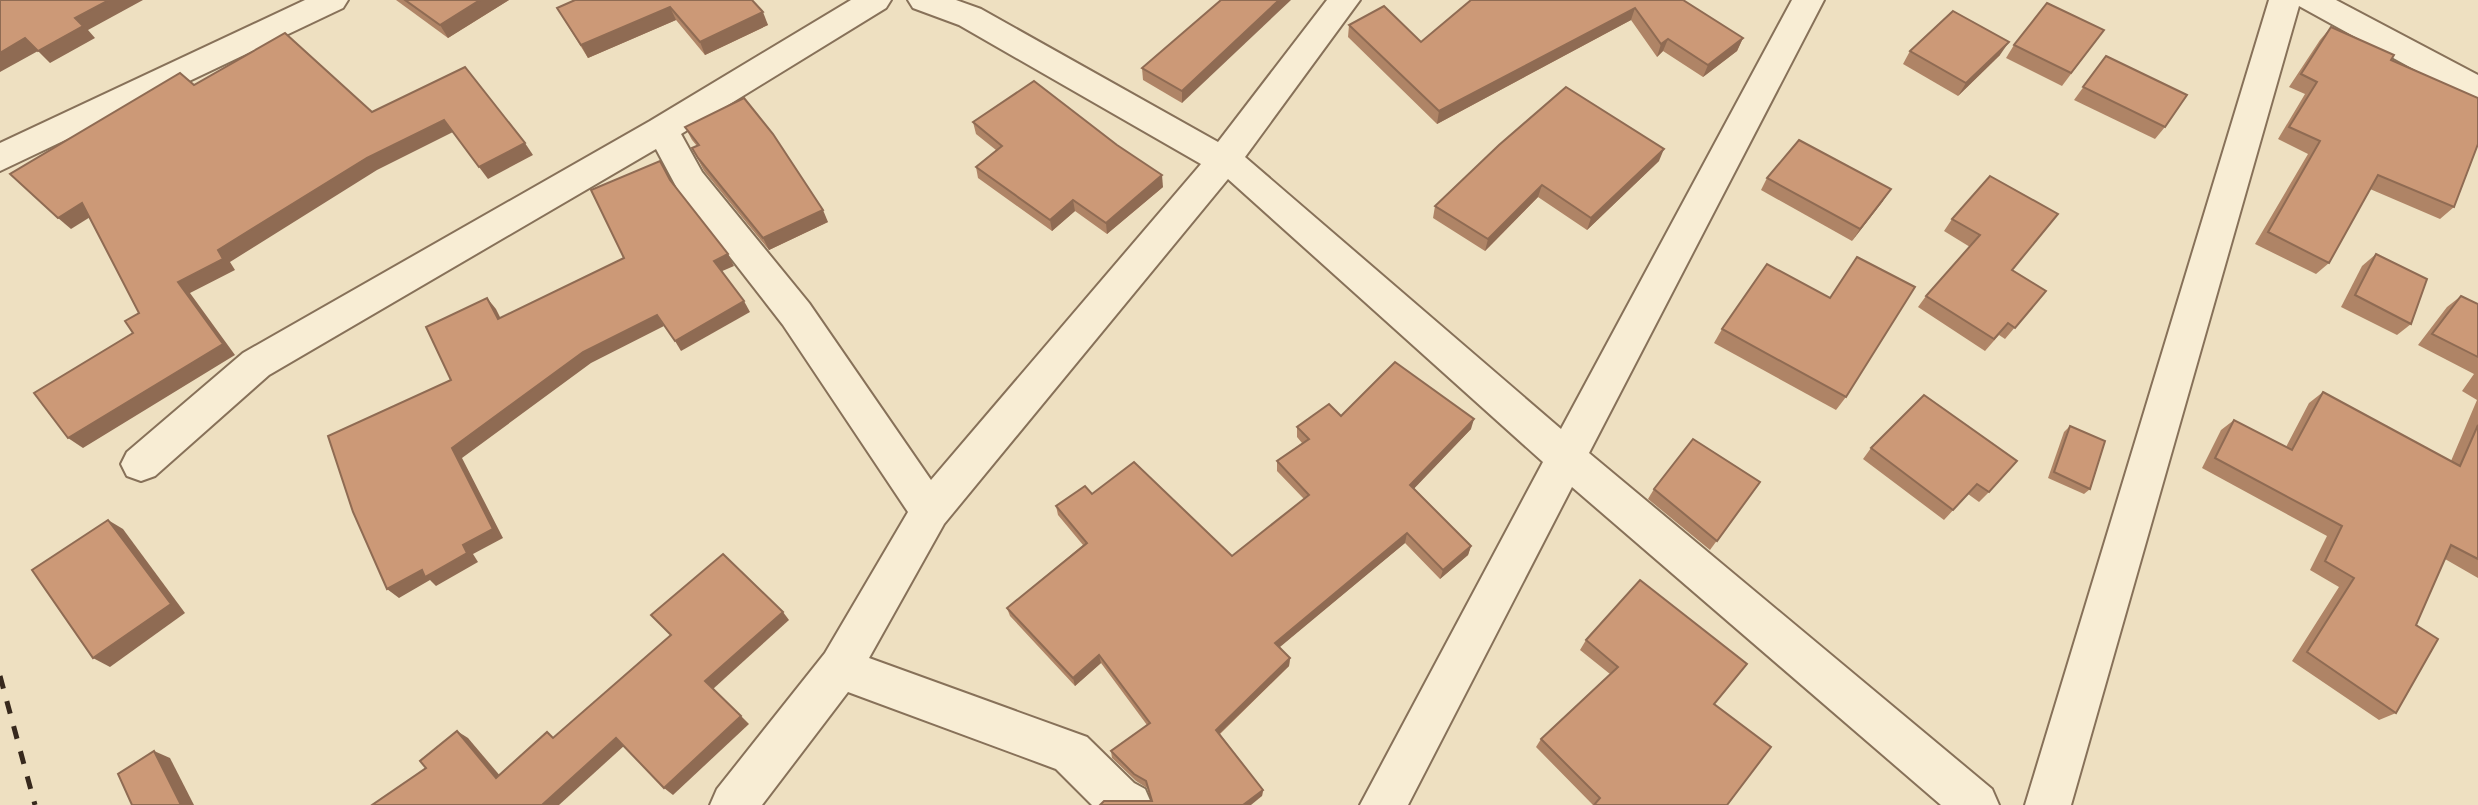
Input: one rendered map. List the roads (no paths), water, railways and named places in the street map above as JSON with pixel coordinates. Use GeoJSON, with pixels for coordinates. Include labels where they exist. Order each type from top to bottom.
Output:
{"type":"FeatureCollection","features":[{"type":"Feature","properties":{"kind":"street"},"geometry":{"type":"LineString","coordinates":[[0,158],[332,0]]}},
{"type":"Feature","properties":{"kind":"street"},"geometry":{"type":"LineString","coordinates":[[141,464],[256,364],[662,130],[875,0]]}},
{"type":"Feature","properties":{"kind":"street"},"geometry":{"type":"LineString","coordinates":[[924,0],[981,9],[1251,178],[1567,457],[1976,805]]}},
{"type":"Feature","properties":{"kind":"street"},"geometry":{"type":"LineString","coordinates":[[733,805],[840,668],[930,511],[1223,161],[1344,0]]}},
{"type":"Feature","properties":{"kind":"street"},"geometry":{"type":"LineString","coordinates":[[1383,805],[1808,0]]}},
{"type":"Feature","properties":{"kind":"street"},"geometry":{"type":"LineString","coordinates":[[2048,805],[2285,0]]}},
{"type":"Feature","properties":{"kind":"street"},"geometry":{"type":"LineString","coordinates":[[2311,0],[2478,90]]}},
{"type":"Feature","properties":{"kind":"street"},"geometry":{"type":"LineString","coordinates":[[662,130],[690,181],[796,314],[930,511]]}},
{"type":"Feature","properties":{"kind":"street"},"geometry":{"type":"LineString","coordinates":[[840,668],[1071,753],[1118,799],[1129,805]]}},
{"type":"Feature","properties":{"kind":"railway"},"geometry":{"type":"LineString","coordinates":[[0,676],[35,805]]}}]}
